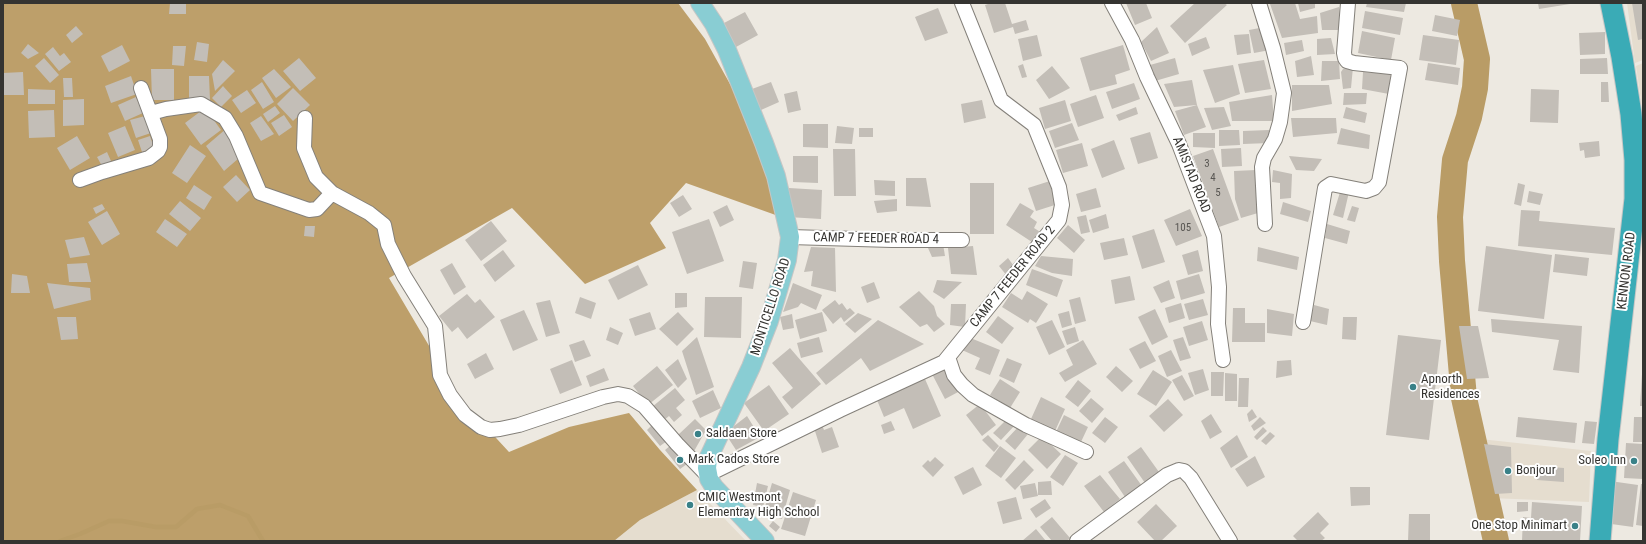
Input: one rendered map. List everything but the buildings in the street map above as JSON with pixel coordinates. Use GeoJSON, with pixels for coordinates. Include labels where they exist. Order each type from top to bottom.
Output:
{"type":"FeatureCollection","features":[{"type":"Feature","properties":{"kind":"highway","name":"KENNON ROAD"},"geometry":{"type":"LineString","coordinates":[[1600,541],[1608,439],[1639,197],[1631,114],[1622,57],[1611,3]]}},
{"type":"Feature","properties":{"kind":"main road","name":"MONTICELLO ROAD"},"geometry":{"type":"LineString","coordinates":[[700,3],[714,24],[727,50],[764,143],[776,176],[790,236],[787,260],[769,320],[751,367],[708,459],[707,475]]}},
{"type":"Feature","properties":{"kind":"main road"},"geometry":{"type":"LineString","coordinates":[[707,475],[714,487],[765,541]]}},
{"type":"Feature","properties":{"kind":"street","name":"CAMP 7 FEEDER ROAD 2"},"geometry":{"type":"LineString","coordinates":[[707,475],[940,364],[948,357],[1059,220],[1062,205],[1059,187],[1034,125],[1001,100],[962,3]]}},
{"type":"Feature","properties":{"kind":"street","name":"AMISTAD ROAD"},"geometry":{"type":"LineString","coordinates":[[1112,3],[1132,40],[1150,83],[1179,144],[1214,236],[1219,287],[1218,324],[1223,360]]}},
{"type":"Feature","properties":{"kind":"street"},"geometry":{"type":"LineString","coordinates":[[1259,3],[1273,48],[1284,93],[1280,122],[1275,139],[1264,158],[1262,167],[1265,224]]}},
{"type":"Feature","properties":{"kind":"street"},"geometry":{"type":"LineString","coordinates":[[1303,322],[1325,188],[1331,184],[1366,191],[1374,188],[1379,182],[1400,68],[1347,61],[1344,53],[1348,3]]}},
{"type":"Feature","properties":{"kind":"street"},"geometry":{"type":"LineString","coordinates":[[80,180],[136,162],[155,154],[160,147],[160,139],[141,88]]}},
{"type":"Feature","properties":{"kind":"street"},"geometry":{"type":"LineString","coordinates":[[151,113],[166,109],[202,104],[225,118],[236,136],[260,193],[309,210],[316,209],[332,193]]}},
{"type":"Feature","properties":{"kind":"street"},"geometry":{"type":"LineString","coordinates":[[305,118],[304,148],[316,177],[332,193],[369,212],[384,225],[388,244],[400,270],[435,326],[440,375],[450,395],[465,415],[474,423],[490,430],[500,429],[519,425],[604,397],[618,394],[628,396],[644,406],[677,444],[707,475]]}},
{"type":"Feature","properties":{"kind":"street","name":"CAMP 7 FEEDER ROAD 4"},"geometry":{"type":"LineString","coordinates":[[790,236],[892,240],[962,240]]}},
{"type":"Feature","properties":{"kind":"street"},"geometry":{"type":"LineString","coordinates":[[948,357],[954,375],[973,395],[1026,425],[1086,452]]}},
{"type":"Feature","properties":{"kind":"street"},"geometry":{"type":"LineString","coordinates":[[1077,541],[1167,475],[1179,470],[1184,471],[1191,478],[1230,541]]}},
{"type":"Feature","properties":{"kind":"shaded area"},"geometry":{"type":"Polygon","coordinates":[[[3,3],[678,3],[705,39],[735,93],[784,218],[686,183],[650,223],[666,248],[585,284],[512,208],[389,278],[461,400],[509,452],[569,427],[629,413],[660,450],[697,490],[640,520],[614,541],[3,541],[3,3]]]}},
{"type":"Feature","properties":{"kind":"shaded area"},"geometry":{"type":"Polygon","coordinates":[[[1627,3],[1643,3],[1643,60],[1635,63],[1627,3]]]}},
{"type":"Feature","properties":{"kind":"shaded area"},"geometry":{"type":"Polygon","coordinates":[[[1643,63],[1643,114],[1636,66],[1643,63]]]}},
{"type":"Feature","properties":{"kind":"shaded area"},"geometry":{"type":"Polygon","coordinates":[[[1480,439],[1591,451],[1589,502],[1490,498],[1480,439]]]}},
{"type":"Feature","properties":{"kind":"shaded area","name":"CMIC Westmont Elementray High School"},"geometry":{"type":"Polygon","coordinates":[[[697,490],[746,541],[614,541],[640,520],[697,490]]]}},
{"type":"Feature","properties":{"kind":"waterway"},"geometry":{"type":"LineString","coordinates":[[1464,3],[1477,59],[1475,88],[1469,117],[1455,160],[1450,217],[1452,261],[1464,398],[1496,541]]}},
{"type":"Feature","properties":{"kind":"waterway"},"geometry":{"type":"LineString","coordinates":[[60,541],[109,521],[122,521],[156,527],[176,527],[197,509],[220,505],[248,516],[263,541]]}},
{"type":"Feature","properties":{"kind":"place","name":"Apnorth Residences"},"geometry":{"type":"Point","coordinates":[1413,387]}},
{"type":"Feature","properties":{"kind":"place","name":"Saldaen Store"},"geometry":{"type":"Point","coordinates":[698,434]}},
{"type":"Feature","properties":{"kind":"place","name":"Mark Cados Store"},"geometry":{"type":"Point","coordinates":[680,460]}},
{"type":"Feature","properties":{"kind":"place","name":"Soleo Inn"},"geometry":{"type":"Point","coordinates":[1634,461]}},
{"type":"Feature","properties":{"kind":"place","name":"Bonjour"},"geometry":{"type":"Point","coordinates":[1508,471]}},
{"type":"Feature","properties":{"kind":"place","name":"CMIC Westmont Elementray High School"},"geometry":{"type":"Point","coordinates":[690,505]}},
{"type":"Feature","properties":{"kind":"place","name":"One Stop Minimart"},"geometry":{"type":"Point","coordinates":[1575,526]}}]}
